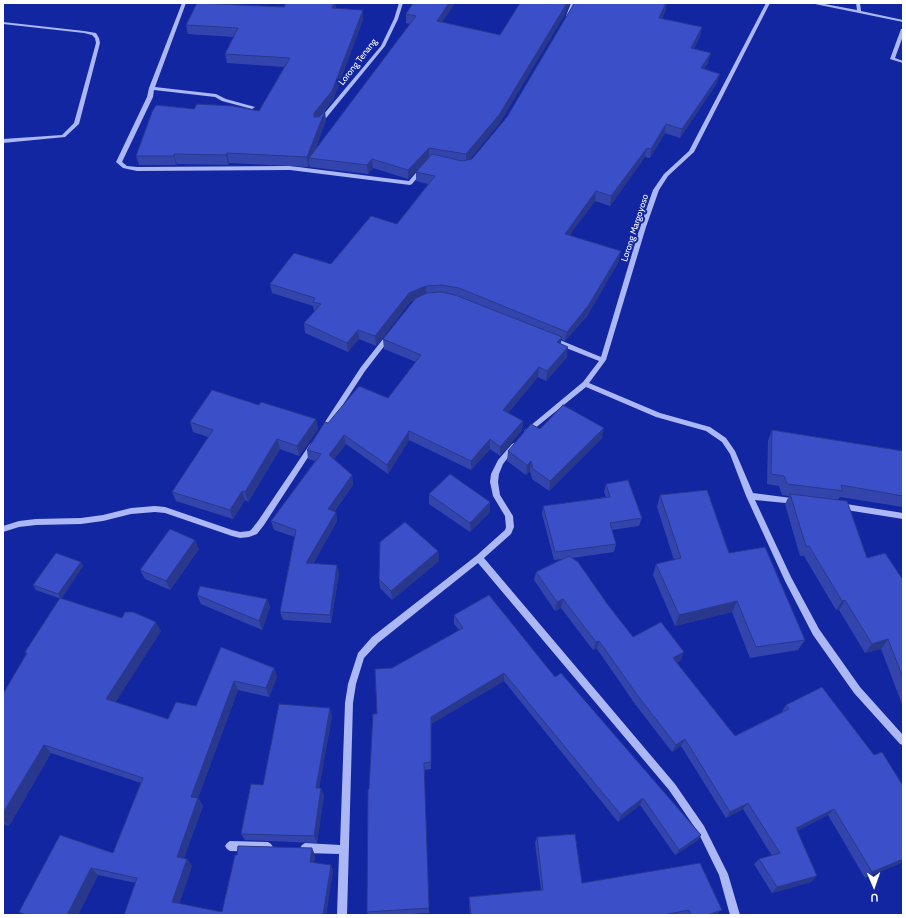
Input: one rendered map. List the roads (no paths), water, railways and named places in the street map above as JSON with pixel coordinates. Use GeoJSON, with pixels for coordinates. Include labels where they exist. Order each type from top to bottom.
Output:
{"type":"FeatureCollection","features":[{"type":"Feature","properties":{"kind":"street"},"geometry":{"type":"LineString","coordinates":[[184,3],[150,97],[119,162],[125,167],[137,170],[290,168],[410,183],[426,166]]}},
{"type":"Feature","properties":{"kind":"street","name":"Lorong Tenang"},"geometry":{"type":"LineString","coordinates":[[318,124],[383,46],[396,19],[401,3]]}},
{"type":"Feature","properties":{"kind":"street"},"geometry":{"type":"LineString","coordinates":[[565,21],[574,3]]}},
{"type":"Feature","properties":{"kind":"street","name":"Lorong Margoyoso"},"geometry":{"type":"LineString","coordinates":[[479,558],[508,532],[510,527],[509,516],[497,496],[494,482],[495,474],[500,462],[521,438],[553,409],[585,384],[603,360],[656,190],[666,175],[691,152],[768,3]]}},
{"type":"Feature","properties":{"kind":"street"},"geometry":{"type":"LineString","coordinates":[[812,3],[903,21]]}},
{"type":"Feature","properties":{"kind":"street"},"geometry":{"type":"LineString","coordinates":[[858,3],[859,12]]}},
{"type":"Feature","properties":{"kind":"street"},"geometry":{"type":"LineString","coordinates":[[3,23],[94,34],[98,43],[76,124],[63,136],[3,141]]}},
{"type":"Feature","properties":{"kind":"street"},"geometry":{"type":"LineString","coordinates":[[903,30],[892,59],[903,62]]}},
{"type":"Feature","properties":{"kind":"street"},"geometry":{"type":"LineString","coordinates":[[152,88],[216,96],[224,100],[252,107]]}},
{"type":"Feature","properties":{"kind":"street"},"geometry":{"type":"LineString","coordinates":[[3,529],[19,524],[81,521],[137,510],[155,509],[165,510],[232,533],[245,535],[254,532],[363,369],[395,328]]}},
{"type":"Feature","properties":{"kind":"street"},"geometry":{"type":"LineString","coordinates":[[544,336],[603,360]]}},
{"type":"Feature","properties":{"kind":"street"},"geometry":{"type":"LineString","coordinates":[[585,384],[658,415],[708,429],[724,440],[733,453],[750,496],[788,579],[816,632],[857,690],[903,741]]}},
{"type":"Feature","properties":{"kind":"street"},"geometry":{"type":"LineString","coordinates":[[750,496],[802,502]]}},
{"type":"Feature","properties":{"kind":"street"},"geometry":{"type":"LineString","coordinates":[[832,505],[903,516]]}},
{"type":"Feature","properties":{"kind":"street"},"geometry":{"type":"LineString","coordinates":[[342,915],[349,703],[352,684],[361,656],[375,640],[479,558],[672,787],[701,829],[723,874],[735,915]]}},
{"type":"Feature","properties":{"kind":"street"},"geometry":{"type":"LineString","coordinates":[[230,846],[276,847]]}},
{"type":"Feature","properties":{"kind":"street"},"geometry":{"type":"LineString","coordinates":[[299,848],[344,850]]}}]}
